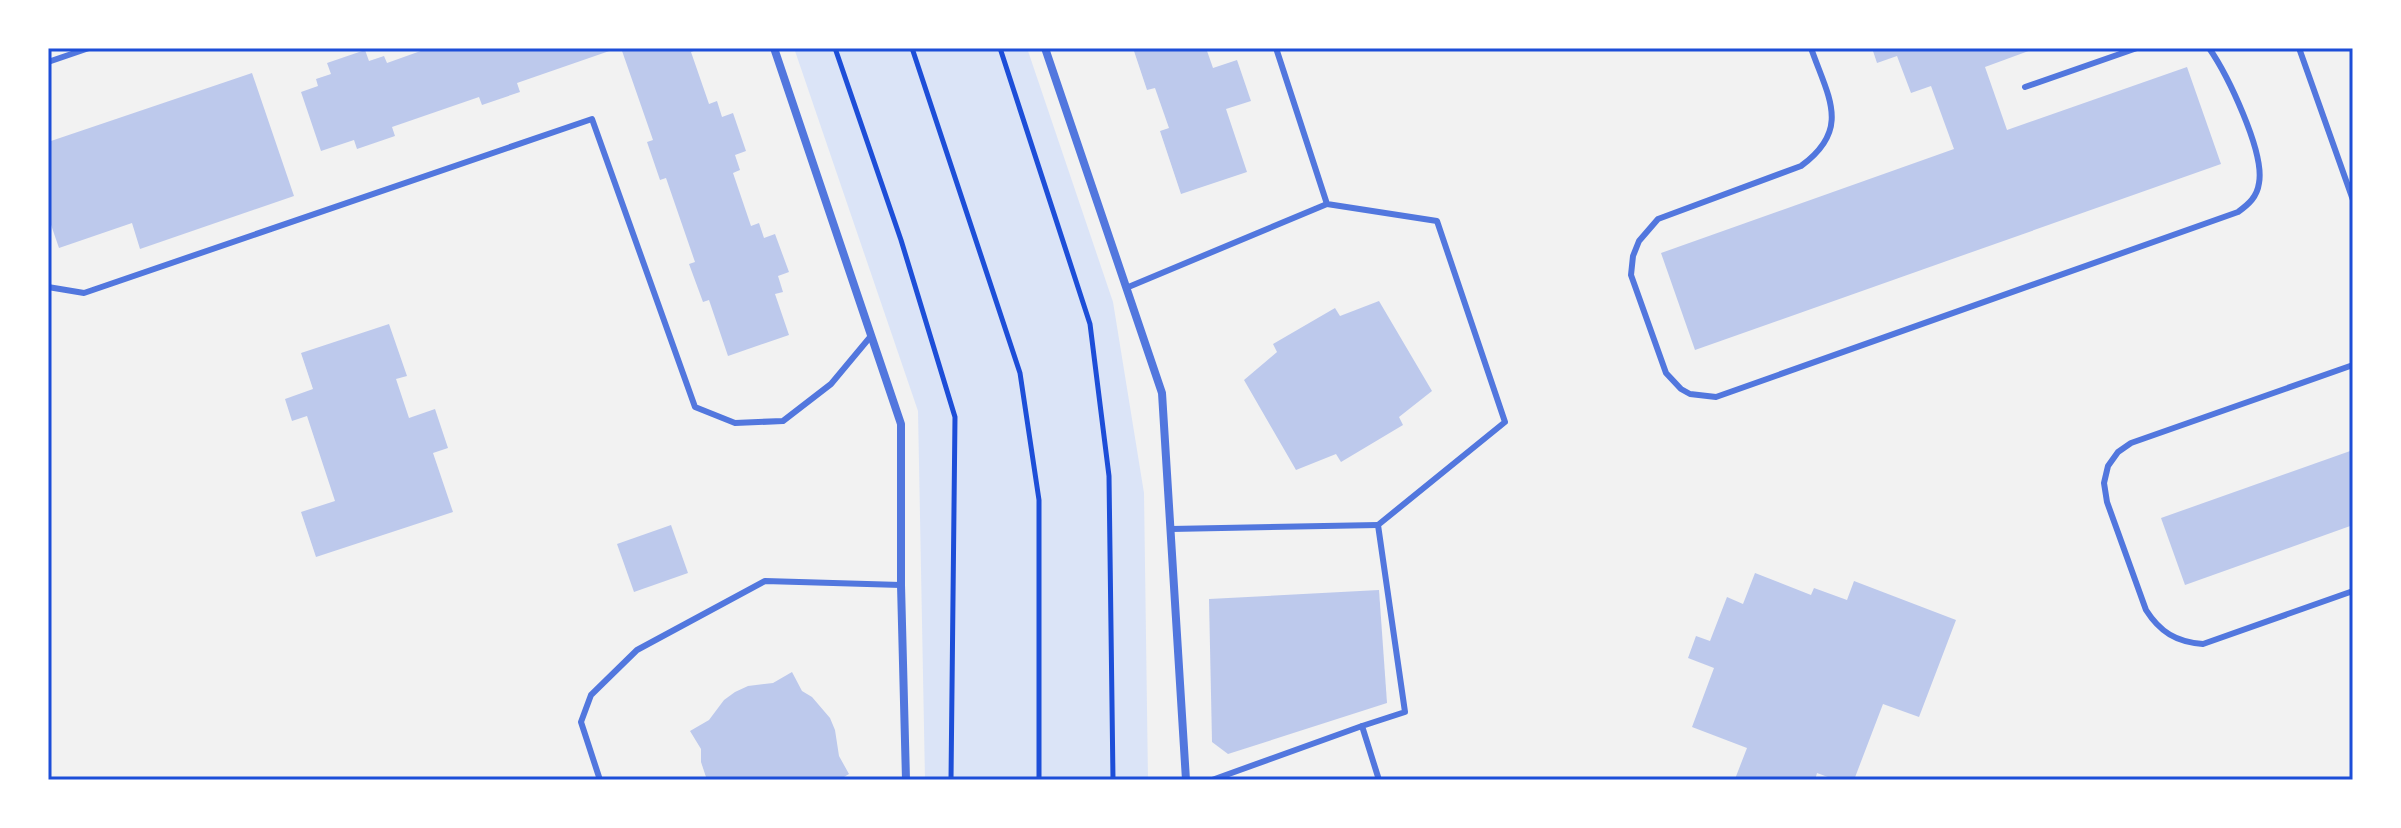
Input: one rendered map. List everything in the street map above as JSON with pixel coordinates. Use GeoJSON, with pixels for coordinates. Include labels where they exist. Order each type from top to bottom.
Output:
{"type":"FeatureCollection","features":[{"type":"Feature","properties":{"kind":"street"},"geometry":{"type":"LineString","coordinates":[[774,48],[901,424],[906,780]]}},
{"type":"Feature","properties":{"kind":"street"},"geometry":{"type":"LineString","coordinates":[[1045,48],[1162,393],[1186,780]]}},
{"type":"Feature","properties":{"kind":"lane"},"geometry":{"type":"LineString","coordinates":[[48,62],[89,48]]}},
{"type":"Feature","properties":{"kind":"lane"},"geometry":{"type":"LineString","coordinates":[[1276,48],[1327,204]]}},
{"type":"Feature","properties":{"kind":"lane"},"geometry":{"type":"LineString","coordinates":[[1811,48],[1833,116],[1830,136],[1820,152],[1801,166],[1658,219],[1639,241],[1633,256],[1631,275],[1666,373],[1690,394],[1716,397],[2238,212],[2257,193],[2261,179],[2259,162],[2232,86],[2209,48]]}},
{"type":"Feature","properties":{"kind":"lane"},"geometry":{"type":"LineString","coordinates":[[2025,87],[2137,48]]}},
{"type":"Feature","properties":{"kind":"lane"},"geometry":{"type":"LineString","coordinates":[[2299,48],[2353,200]]}},
{"type":"Feature","properties":{"kind":"lane"},"geometry":{"type":"LineString","coordinates":[[48,287],[84,293],[592,119],[695,407],[735,423],[783,421],[831,384],[871,336]]}},
{"type":"Feature","properties":{"kind":"lane"},"geometry":{"type":"LineString","coordinates":[[1126,288],[1327,204],[1437,221],[1505,422],[1378,525],[1171,529]]}},
{"type":"Feature","properties":{"kind":"lane"},"geometry":{"type":"LineString","coordinates":[[2353,365],[2131,443],[2113,459],[2104,483],[2107,502],[2146,610],[2155,624],[2169,636],[2203,644],[2353,591]]}},
{"type":"Feature","properties":{"kind":"lane"},"geometry":{"type":"LineString","coordinates":[[1212,780],[1405,712],[1378,525]]}},
{"type":"Feature","properties":{"kind":"lane"},"geometry":{"type":"LineString","coordinates":[[600,780],[581,722],[591,695],[637,650],[765,581],[901,585]]}},
{"type":"Feature","properties":{"kind":"lane"},"geometry":{"type":"LineString","coordinates":[[1362,726],[1379,780]]}},
{"type":"Feature","properties":{"kind":"path"},"geometry":{"type":"LineString","coordinates":[[835,48],[901,240],[955,417],[951,780]]}},
{"type":"Feature","properties":{"kind":"path"},"geometry":{"type":"LineString","coordinates":[[912,48],[1020,373],[1039,500],[1039,780]]}},
{"type":"Feature","properties":{"kind":"path"},"geometry":{"type":"LineString","coordinates":[[1000,48],[1090,324],[1109,476],[1113,780]]}},
{"type":"Feature","properties":{"kind":"shaded area"},"geometry":{"type":"Polygon","coordinates":[[[794,48],[1027,48],[1113,302],[1144,493],[1148,780],[925,780],[918,411],[794,48]]]}},
{"type":"Feature","properties":{"kind":"building"},"geometry":{"type":"Polygon","coordinates":[[[429,48],[618,48],[517,83],[520,92],[482,105],[479,97],[392,127],[395,136],[357,149],[354,140],[321,151],[301,92],[318,86],[316,79],[331,74],[327,63],[365,50],[369,61],[384,56],[387,63],[429,48]]]}},
{"type":"Feature","properties":{"kind":"building"},"geometry":{"type":"Polygon","coordinates":[[[621,48],[702,48],[691,52],[709,104],[717,101],[722,117],[733,113],[746,151],[735,155],[740,170],[733,173],[751,226],[759,223],[764,238],[775,234],[789,272],[778,276],[783,292],[775,294],[789,335],[728,356],[709,300],[703,302],[689,264],[695,262],[666,178],[660,180],[647,142],[653,140],[621,48]]]}},
{"type":"Feature","properties":{"kind":"building"},"geometry":{"type":"Polygon","coordinates":[[[1133,48],[1206,48],[1213,68],[1237,60],[1251,101],[1226,109],[1247,172],[1181,194],[1160,131],[1169,128],[1155,88],[1147,90],[1133,48]]]}},
{"type":"Feature","properties":{"kind":"building"},"geometry":{"type":"Polygon","coordinates":[[[1872,48],[2037,48],[1985,67],[2007,130],[2187,67],[2221,164],[1695,350],[1661,253],[1954,149],[1931,86],[1911,93],[1897,56],[1877,63],[1872,48]]]}},
{"type":"Feature","properties":{"kind":"building"},"geometry":{"type":"Polygon","coordinates":[[[252,73],[294,196],[140,249],[132,223],[59,248],[48,216],[48,142],[252,73]]]}},
{"type":"Feature","properties":{"kind":"building"},"geometry":{"type":"Polygon","coordinates":[[[1379,301],[1432,391],[1399,417],[1403,425],[1341,462],[1336,454],[1296,470],[1244,380],[1277,352],[1273,344],[1335,308],[1340,316],[1379,301]]]}},
{"type":"Feature","properties":{"kind":"building"},"geometry":{"type":"Polygon","coordinates":[[[389,324],[407,376],[396,379],[409,418],[435,409],[448,448],[433,453],[453,512],[316,557],[301,512],[335,501],[307,416],[292,421],[285,399],[313,389],[301,353],[389,324]]]}},
{"type":"Feature","properties":{"kind":"building"},"geometry":{"type":"Polygon","coordinates":[[[2353,450],[2353,525],[2185,585],[2161,518],[2353,450]]]}},
{"type":"Feature","properties":{"kind":"building"},"geometry":{"type":"Polygon","coordinates":[[[671,525],[688,573],[634,592],[617,544],[671,525]]]}},
{"type":"Feature","properties":{"kind":"building"},"geometry":{"type":"Polygon","coordinates":[[[1755,573],[1811,595],[1814,588],[1847,600],[1854,581],[1956,620],[1919,717],[1883,704],[1854,780],[1836,780],[1817,773],[1815,780],[1738,780],[1735,779],[1747,748],[1692,727],[1714,668],[1688,658],[1696,636],[1710,641],[1727,597],[1743,604],[1755,573]]]}},
{"type":"Feature","properties":{"kind":"building"},"geometry":{"type":"Polygon","coordinates":[[[1379,590],[1387,703],[1228,754],[1212,742],[1209,599],[1379,590]]]}},
{"type":"Feature","properties":{"kind":"building"},"geometry":{"type":"Polygon","coordinates":[[[792,672],[802,691],[812,697],[830,718],[839,756],[849,774],[839,780],[707,780],[701,762],[701,749],[690,731],[709,720],[724,700],[735,692],[748,686],[773,683],[792,672]]]}}]}
